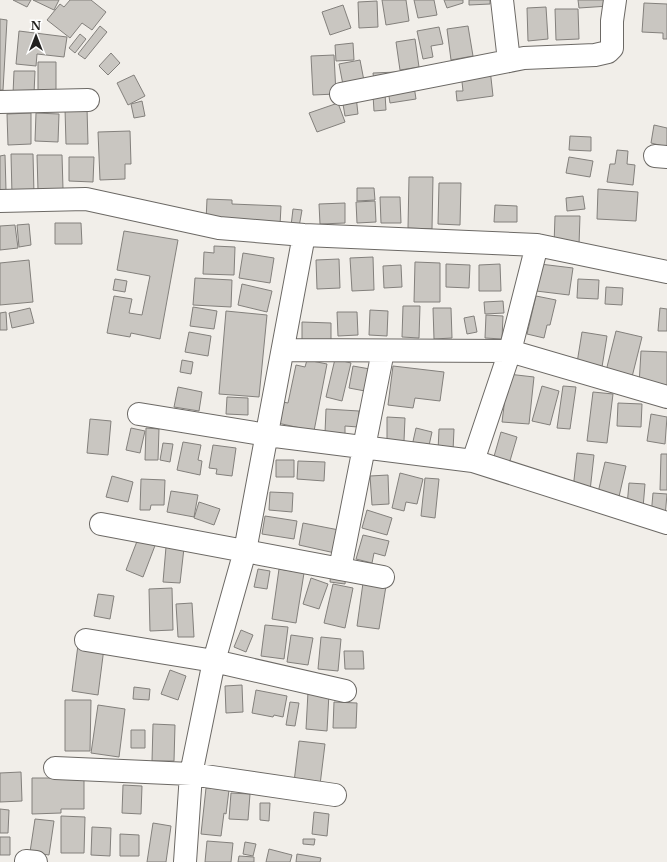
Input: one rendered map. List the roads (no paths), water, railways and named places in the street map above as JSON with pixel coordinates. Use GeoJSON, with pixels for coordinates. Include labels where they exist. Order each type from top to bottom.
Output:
{"type":"FeatureCollection","features":[{"type":"Feature","properties":{"kind":"street"},"geometry":{"type":"LineString","coordinates":[[502,0],[509,61]]}},
{"type":"Feature","properties":{"kind":"street"},"geometry":{"type":"LineString","coordinates":[[341,94],[524,58],[595,55],[608,52],[612,48],[612,21],[615,0]]}},
{"type":"Feature","properties":{"kind":"street"},"geometry":{"type":"LineString","coordinates":[[0,102],[88,100]]}},
{"type":"Feature","properties":{"kind":"street"},"geometry":{"type":"LineString","coordinates":[[0,201],[86,199],[219,228],[304,235],[537,245],[667,272]]}},
{"type":"Feature","properties":{"kind":"street"},"geometry":{"type":"LineString","coordinates":[[185,862],[192,774],[214,661],[246,551],[304,235]]}},
{"type":"Feature","properties":{"kind":"street"},"geometry":{"type":"LineString","coordinates":[[473,461],[510,351],[537,245]]}},
{"type":"Feature","properties":{"kind":"street"},"geometry":{"type":"LineString","coordinates":[[283,350],[510,351],[667,397]]}},
{"type":"Feature","properties":{"kind":"street"},"geometry":{"type":"LineString","coordinates":[[340,569],[383,350]]}},
{"type":"Feature","properties":{"kind":"street"},"geometry":{"type":"LineString","coordinates":[[139,414],[267,436],[473,461],[667,523]]}},
{"type":"Feature","properties":{"kind":"street"},"geometry":{"type":"LineString","coordinates":[[101,524],[383,577]]}},
{"type":"Feature","properties":{"kind":"street"},"geometry":{"type":"LineString","coordinates":[[86,640],[214,661],[345,691]]}},
{"type":"Feature","properties":{"kind":"street"},"geometry":{"type":"LineString","coordinates":[[55,768],[192,774],[335,795]]}}]}
